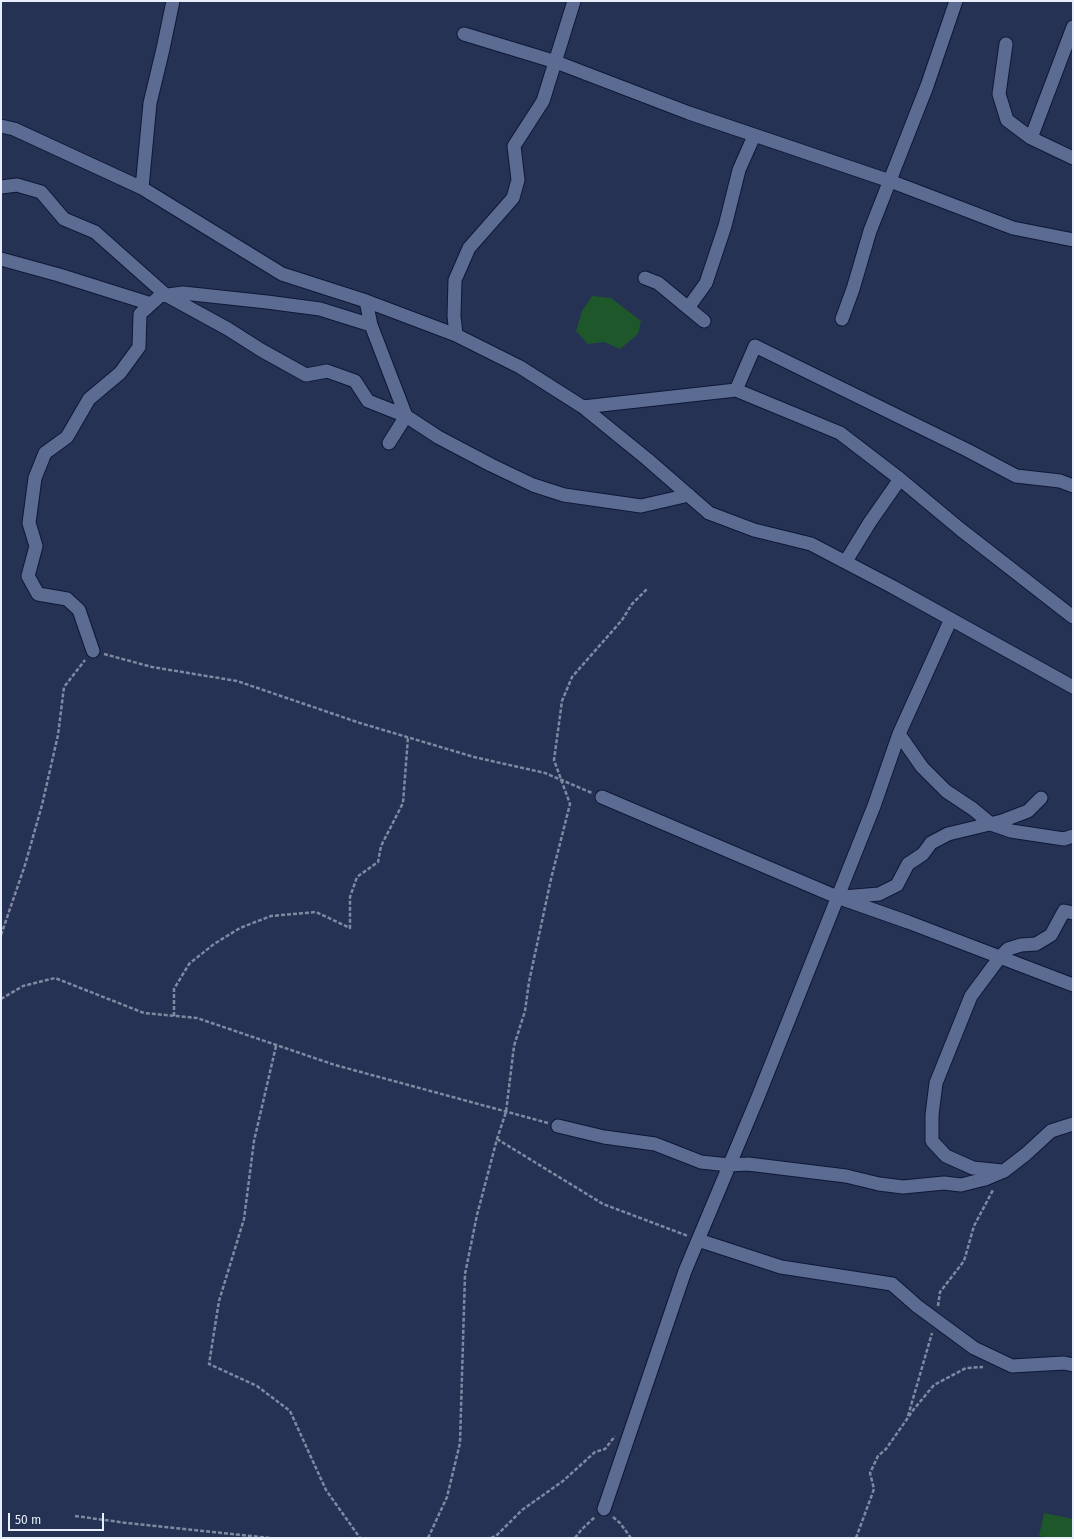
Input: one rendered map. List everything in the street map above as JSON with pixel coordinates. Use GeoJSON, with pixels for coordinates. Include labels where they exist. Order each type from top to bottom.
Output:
{"type":"FeatureCollection","features":[{"type":"Feature","properties":{"kind":"street"},"geometry":{"type":"LineString","coordinates":[[142,188],[150,103],[163,49],[172,1]]}},
{"type":"Feature","properties":{"kind":"street"},"geometry":{"type":"LineString","coordinates":[[456,335],[454,316],[455,280],[469,248],[513,198],[518,180],[514,146],[543,101],[574,1]]}},
{"type":"Feature","properties":{"kind":"street"},"geometry":{"type":"LineString","coordinates":[[842,319],[853,289],[870,231],[927,86],[956,1]]}},
{"type":"Feature","properties":{"kind":"street"},"geometry":{"type":"LineString","coordinates":[[1030,138],[1073,27]]}},
{"type":"Feature","properties":{"kind":"street"},"geometry":{"type":"LineString","coordinates":[[464,34],[556,62],[689,113],[890,181],[1013,228],[1073,240]]}},
{"type":"Feature","properties":{"kind":"street"},"geometry":{"type":"LineString","coordinates":[[1006,44],[999,94],[1007,120],[1030,138],[1073,158]]}},
{"type":"Feature","properties":{"kind":"street"},"geometry":{"type":"LineString","coordinates":[[1,126],[14,129],[142,188],[282,274],[366,301],[456,335],[520,367],[583,407],[689,495],[708,513],[754,530],[811,544],[846,561],[1073,687]]}},
{"type":"Feature","properties":{"kind":"street"},"geometry":{"type":"LineString","coordinates":[[688,308],[706,283],[725,226],[739,170],[754,136]]}},
{"type":"Feature","properties":{"kind":"street"},"geometry":{"type":"LineString","coordinates":[[1,187],[17,186],[41,192],[64,219],[95,232],[166,295],[228,329],[261,350],[306,375],[328,371],[355,381],[368,401],[406,416],[438,437],[533,485],[564,494],[641,506],[689,495]]}},
{"type":"Feature","properties":{"kind":"street"},"geometry":{"type":"LineString","coordinates":[[1,259],[59,275],[151,304]]}},
{"type":"Feature","properties":{"kind":"street"},"geometry":{"type":"LineString","coordinates":[[645,278],[658,282],[704,321]]}},
{"type":"Feature","properties":{"kind":"street"},"geometry":{"type":"LineString","coordinates":[[93,651],[79,610],[67,599],[38,594],[28,576],[36,546],[29,522],[34,478],[45,452],[67,437],[89,399],[120,373],[139,347],[140,314],[160,296],[183,293],[320,309],[371,325]]}},
{"type":"Feature","properties":{"kind":"street"},"geometry":{"type":"LineString","coordinates":[[366,301],[371,325],[406,416]]}},
{"type":"Feature","properties":{"kind":"street"},"geometry":{"type":"LineString","coordinates":[[736,390],[755,346],[967,450],[1016,476],[1060,481],[1073,486]]}},
{"type":"Feature","properties":{"kind":"street"},"geometry":{"type":"LineString","coordinates":[[583,407],[736,390],[840,433],[1073,617]]}},
{"type":"Feature","properties":{"kind":"street"},"geometry":{"type":"LineString","coordinates":[[389,442],[406,416]]}},
{"type":"Feature","properties":{"kind":"street"},"geometry":{"type":"LineString","coordinates":[[846,561],[900,479]]}},
{"type":"Feature","properties":{"kind":"street"},"geometry":{"type":"LineString","coordinates":[[604,1509],[685,1271],[758,1097],[874,806],[899,734],[951,619]]}},
{"type":"Feature","properties":{"kind":"street"},"geometry":{"type":"LineString","coordinates":[[899,734],[922,767],[946,791],[973,809],[991,824],[1011,831],[1064,839],[1073,836]]}},
{"type":"Feature","properties":{"kind":"street"},"geometry":{"type":"LineString","coordinates":[[602,797],[837,897],[1073,985]]}},
{"type":"Feature","properties":{"kind":"street"},"geometry":{"type":"LineString","coordinates":[[837,897],[879,894],[897,885],[908,864],[923,854],[931,843],[948,834],[991,824],[1028,811],[1041,798]]}},
{"type":"Feature","properties":{"kind":"street"},"geometry":{"type":"LineString","coordinates":[[1004,1171],[973,1168],[946,1156],[932,1140],[932,1115],[936,1083],[971,996],[1000,957],[1008,949],[1021,945],[1036,944],[1051,935],[1064,912],[1073,913]]}},
{"type":"Feature","properties":{"kind":"street"},"geometry":{"type":"LineString","coordinates":[[558,1126],[604,1137],[655,1144],[701,1162],[748,1164],[839,1175],[879,1184],[903,1187],[944,1182],[961,1185],[986,1179],[1004,1171],[1026,1154],[1051,1131],[1073,1124]]}},
{"type":"Feature","properties":{"kind":"street"},"geometry":{"type":"LineString","coordinates":[[698,1240],[781,1267],[892,1284],[935,1320],[974,1348],[1012,1366],[1064,1363],[1073,1364]]}},
{"type":"Feature","properties":{"kind":"path"},"geometry":{"type":"LineString","coordinates":[[428,1538],[447,1497],[460,1443],[465,1274],[477,1215],[497,1139],[506,1112],[514,1046],[525,1011],[529,982],[550,879],[570,804],[554,760],[562,701],[572,677],[622,620],[632,604],[647,589]]}},
{"type":"Feature","properties":{"kind":"path"},"geometry":{"type":"LineString","coordinates":[[1,935],[25,866],[42,805],[58,735],[64,687],[93,651],[152,667],[237,681],[360,723],[474,757],[546,773],[602,797]]}},
{"type":"Feature","properties":{"kind":"path"},"geometry":{"type":"LineString","coordinates":[[174,1016],[174,988],[189,964],[214,944],[240,928],[271,916],[316,912],[350,928],[350,897],[357,877],[378,862],[381,846],[403,803],[408,737]]}},
{"type":"Feature","properties":{"kind":"path"},"geometry":{"type":"LineString","coordinates":[[1,999],[23,986],[55,978],[144,1013],[197,1018],[335,1065],[558,1126]]}},
{"type":"Feature","properties":{"kind":"path"},"geometry":{"type":"LineString","coordinates":[[276,1045],[254,1141],[244,1219],[219,1301],[210,1364],[257,1386],[290,1411],[326,1490],[360,1538]]}},
{"type":"Feature","properties":{"kind":"path"},"geometry":{"type":"LineString","coordinates":[[497,1139],[603,1204],[698,1240]]}},
{"type":"Feature","properties":{"kind":"path"},"geometry":{"type":"LineString","coordinates":[[907,1418],[925,1360],[940,1292],[964,1261],[974,1226],[995,1188]]}},
{"type":"Feature","properties":{"kind":"path"},"geometry":{"type":"LineString","coordinates":[[856,1538],[874,1489],[870,1473],[878,1456],[886,1449],[907,1418],[934,1385],[966,1368],[989,1367]]}},
{"type":"Feature","properties":{"kind":"path"},"geometry":{"type":"LineString","coordinates":[[491,1538],[496,1536],[522,1510],[563,1481],[595,1452],[604,1449],[618,1433]]}},
{"type":"Feature","properties":{"kind":"path"},"geometry":{"type":"LineString","coordinates":[[575,1538],[582,1529],[604,1509],[620,1522],[631,1538]]}},
{"type":"Feature","properties":{"kind":"path"},"geometry":{"type":"LineString","coordinates":[[75,1516],[127,1524],[270,1538]]}},
{"type":"Feature","properties":{"kind":"shaded area"},"geometry":{"type":"Polygon","coordinates":[[[592,296],[611,298],[641,321],[638,334],[620,349],[604,342],[588,344],[576,331],[582,311],[592,296]]]}},
{"type":"Feature","properties":{"kind":"shaded area"},"geometry":{"type":"Polygon","coordinates":[[[1044,1513],[1073,1519],[1073,1538],[1049,1538],[1039,1536],[1044,1513]]]}}]}
